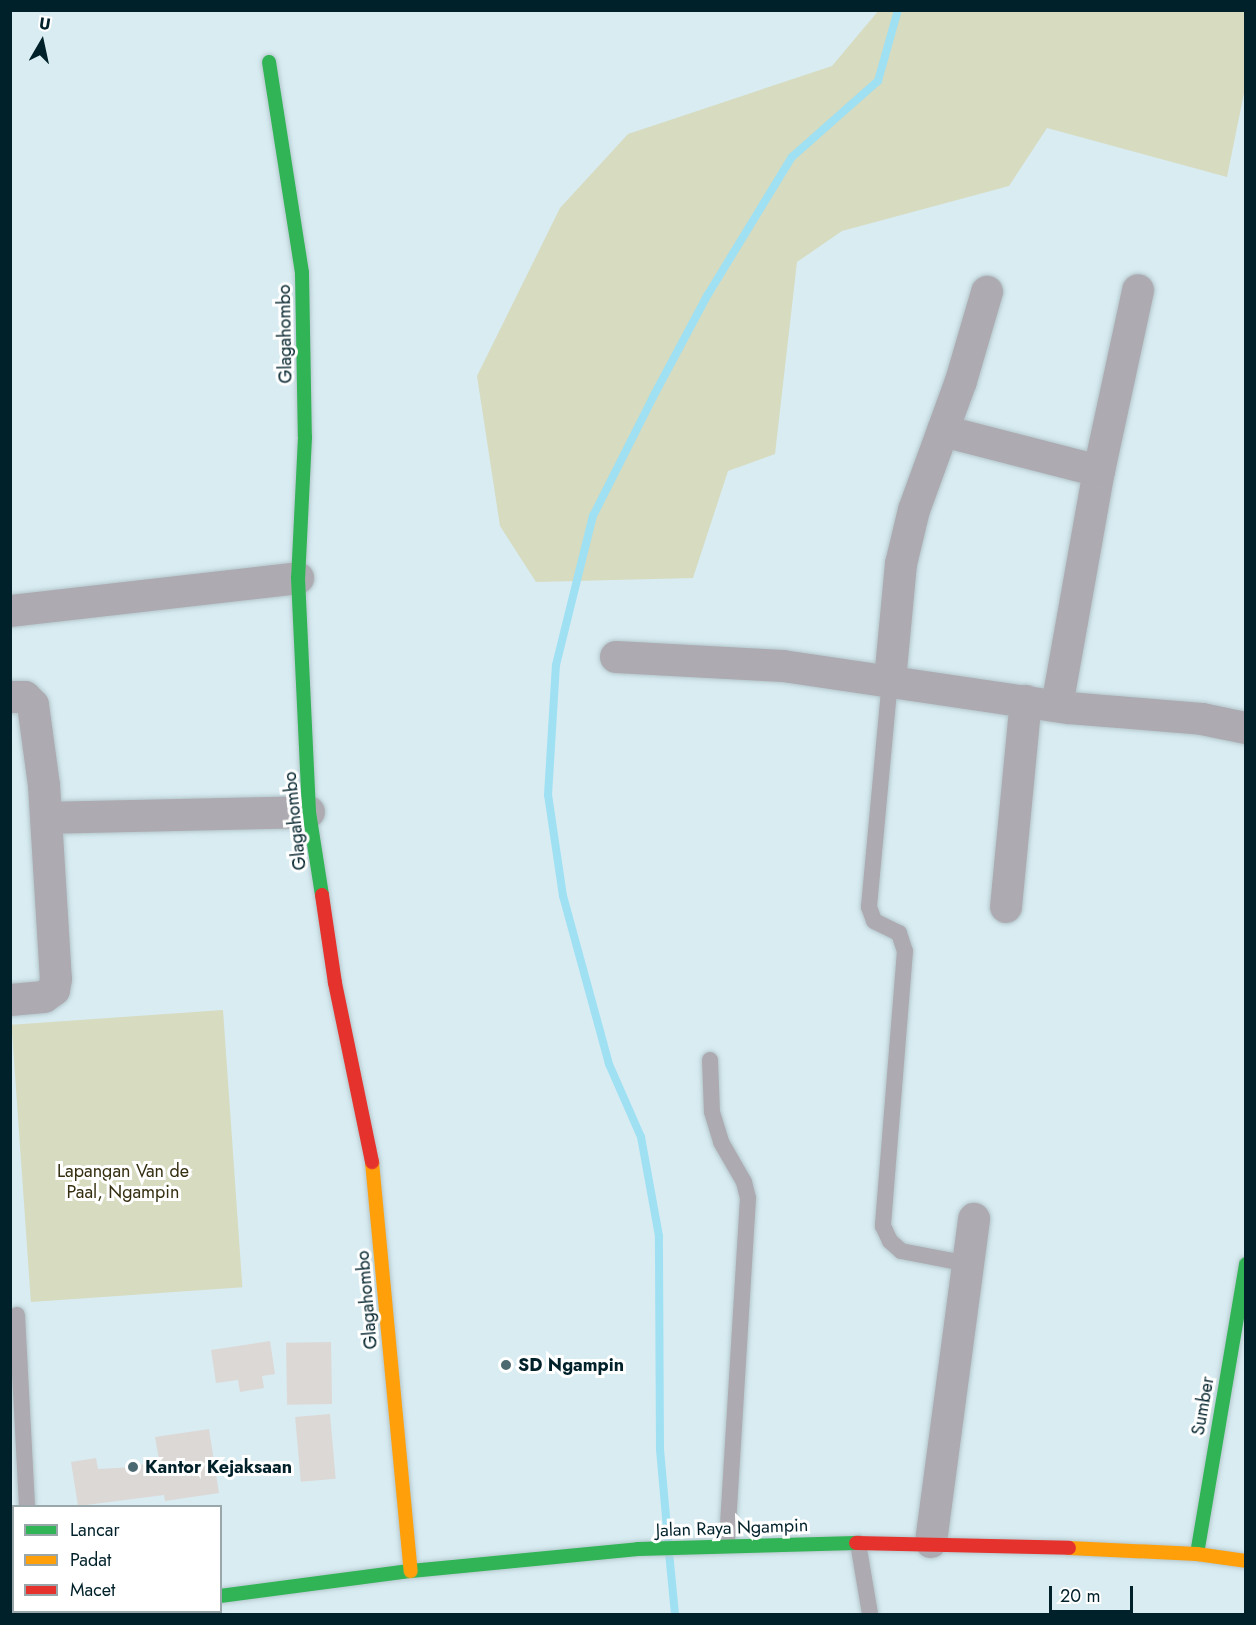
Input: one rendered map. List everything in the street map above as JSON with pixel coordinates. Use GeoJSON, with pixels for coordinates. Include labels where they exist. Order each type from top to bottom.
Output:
{"type":"FeatureCollection","features":[{"type":"Feature","properties":{"kind":"street","name":"Glagahombo"},"geometry":{"type":"LineString","coordinates":[[268,62],[302,273],[305,437],[298,578],[309,812],[335,983],[372,1160],[411,1571]]}},
{"type":"Feature","properties":{"kind":"street"},"geometry":{"type":"LineString","coordinates":[[1057,706],[1099,471],[1138,290]]}},
{"type":"Feature","properties":{"kind":"street"},"geometry":{"type":"LineString","coordinates":[[890,680],[901,564],[914,510],[943,431],[987,292]]}},
{"type":"Feature","properties":{"kind":"street"},"geometry":{"type":"LineString","coordinates":[[943,431],[1099,471]]}},
{"type":"Feature","properties":{"kind":"street"},"geometry":{"type":"LineString","coordinates":[[10,611],[298,578]]}},
{"type":"Feature","properties":{"kind":"street"},"geometry":{"type":"LineString","coordinates":[[616,657],[783,666],[1057,706],[1202,719],[1245,728]]}},
{"type":"Feature","properties":{"kind":"street"},"geometry":{"type":"LineString","coordinates":[[10,697],[25,697],[33,705],[46,818],[56,979],[54,990],[44,997],[10,1000]]}},
{"type":"Feature","properties":{"kind":"street"},"geometry":{"type":"LineString","coordinates":[[1006,907],[1026,701]]}},
{"type":"Feature","properties":{"kind":"street"},"geometry":{"type":"LineString","coordinates":[[46,818],[309,812]]}},
{"type":"Feature","properties":{"kind":"street"},"geometry":{"type":"LineString","coordinates":[[931,1542],[974,1219]]}},
{"type":"Feature","properties":{"kind":"street","name":"Sumber"},"geometry":{"type":"LineString","coordinates":[[1197,1554],[1245,1264]]}},
{"type":"Feature","properties":{"kind":"street","name":"Jalan Raya Ngampin"},"geometry":{"type":"LineString","coordinates":[[222,1596],[411,1571],[638,1549],[727,1544],[931,1542],[1197,1554],[1245,1561]]}},
{"type":"Feature","properties":{"kind":"lane"},"geometry":{"type":"LineString","coordinates":[[890,680],[869,907],[874,921],[899,933],[905,951],[883,1226],[890,1241],[901,1251],[968,1264]]}},
{"type":"Feature","properties":{"kind":"lane"},"geometry":{"type":"LineString","coordinates":[[710,1060],[712,1112],[721,1142],[744,1182],[748,1198],[727,1544]]}},
{"type":"Feature","properties":{"kind":"lane"},"geometry":{"type":"LineString","coordinates":[[17,1315],[27,1505]]}},
{"type":"Feature","properties":{"kind":"lane"},"geometry":{"type":"LineString","coordinates":[[858,1543],[870,1614]]}},
{"type":"Feature","properties":{"kind":"green space"},"geometry":{"type":"Polygon","coordinates":[[[879,10],[1245,11],[1245,88],[1227,177],[1047,128],[1009,186],[842,231],[797,262],[775,454],[728,471],[693,578],[536,582],[500,526],[477,376],[560,208],[628,134],[832,66],[879,10]]]}},
{"type":"Feature","properties":{"kind":"green space","name":"Lapangan Van de Paal, Ngampin"},"geometry":{"type":"Polygon","coordinates":[[[223,1010],[242,1287],[31,1302],[12,1025],[223,1010]]]}},
{"type":"Feature","properties":{"kind":"building"},"geometry":{"type":"Polygon","coordinates":[[[270,1341],[275,1374],[262,1376],[264,1388],[240,1392],[238,1380],[216,1383],[211,1350],[270,1341]]]}},
{"type":"Feature","properties":{"kind":"building"},"geometry":{"type":"Polygon","coordinates":[[[331,1342],[332,1404],[287,1405],[286,1343],[331,1342]]]}},
{"type":"Feature","properties":{"kind":"building"},"geometry":{"type":"Polygon","coordinates":[[[330,1414],[336,1479],[301,1482],[295,1417],[330,1414]]]}},
{"type":"Feature","properties":{"kind":"building"},"geometry":{"type":"Polygon","coordinates":[[[209,1429],[219,1493],[165,1501],[164,1495],[78,1505],[71,1462],[96,1458],[98,1469],[133,1467],[159,1460],[155,1437],[209,1429]]]}},
{"type":"Feature","properties":{"kind":"waterway"},"geometry":{"type":"LineString","coordinates":[[668,1539],[660,1449],[659,1236],[641,1137],[609,1064],[563,896],[548,795],[556,665],[593,516],[653,397],[707,296],[792,157],[878,81],[898,10]]}},
{"type":"Feature","properties":{"kind":"waterway"},"geometry":{"type":"LineString","coordinates":[[669,1552],[675,1614]]}},
{"type":"Feature","properties":{"kind":"traffic: fast"},"geometry":{"type":"LineString","coordinates":[[269,62],[302,273],[305,437],[298,578],[309,812],[322,895]]}},
{"type":"Feature","properties":{"kind":"traffic: fast"},"geometry":{"type":"LineString","coordinates":[[1197,1554],[1246,1264]]}},
{"type":"Feature","properties":{"kind":"traffic: fast"},"geometry":{"type":"LineString","coordinates":[[222,1596],[411,1571],[638,1549],[856,1543]]}},
{"type":"Feature","properties":{"kind":"traffic: slow"},"geometry":{"type":"LineString","coordinates":[[372,1162],[411,1571]]}},
{"type":"Feature","properties":{"kind":"traffic: slow"},"geometry":{"type":"LineString","coordinates":[[1069,1548],[1197,1554],[1246,1561]]}},
{"type":"Feature","properties":{"kind":"traffic: jam"},"geometry":{"type":"LineString","coordinates":[[322,895],[335,983],[372,1162]]}},
{"type":"Feature","properties":{"kind":"traffic: jam"},"geometry":{"type":"LineString","coordinates":[[856,1543],[1069,1548]]}},
{"type":"Feature","properties":{"kind":"traffic: jam"},"geometry":{"type":"LineString","coordinates":[[112,1614],[118,1613]]}},
{"type":"Feature","properties":{"kind":"place","name":"SD Ngampin"},"geometry":{"type":"Point","coordinates":[506,1365]}},
{"type":"Feature","properties":{"kind":"place","name":"Kantor Kejaksaan"},"geometry":{"type":"Point","coordinates":[133,1467]}}]}
